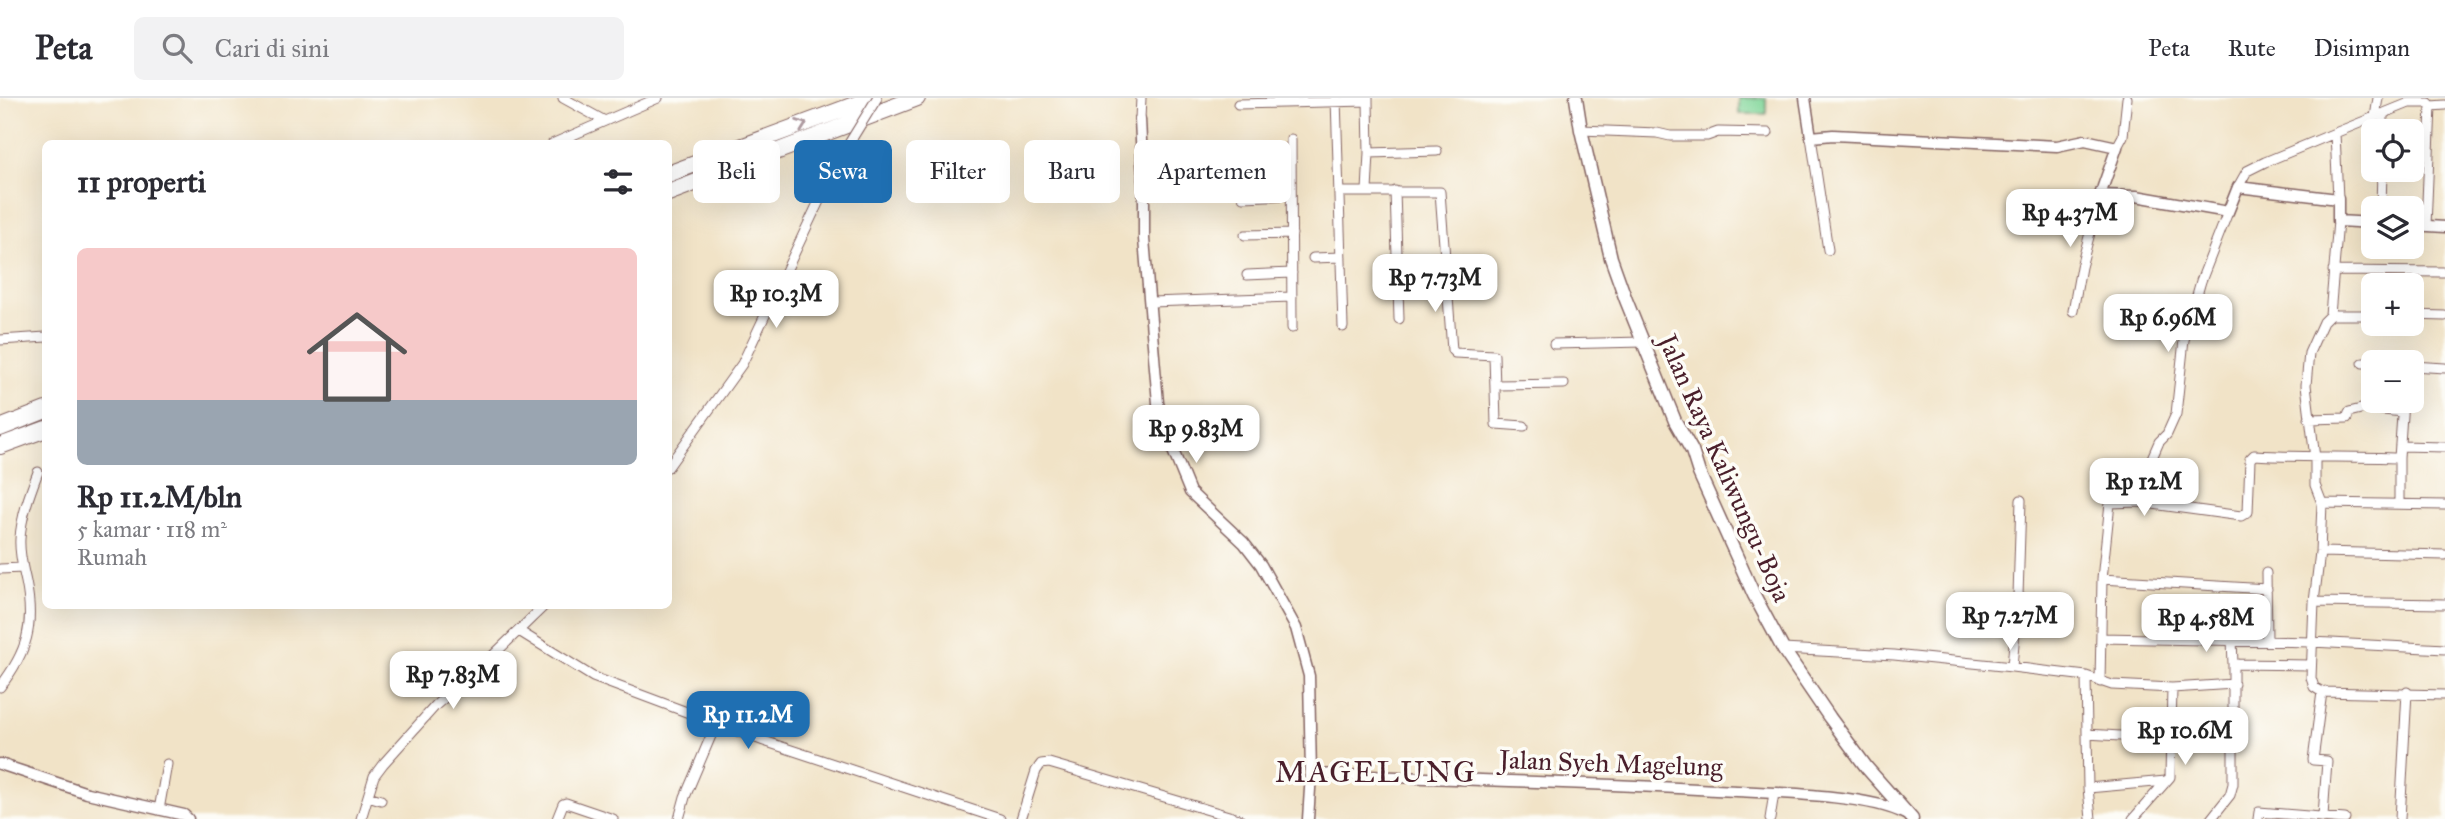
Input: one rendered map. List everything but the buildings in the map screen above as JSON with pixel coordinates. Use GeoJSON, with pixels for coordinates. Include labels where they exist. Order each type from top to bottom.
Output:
{"type":"FeatureCollection","features":[{"type":"Feature","properties":{"kind":"highway"},"geometry":{"type":"LineString","coordinates":[[672,173],[875,98]]}},
{"type":"Feature","properties":{"kind":"highway"},"geometry":{"type":"LineString","coordinates":[[672,191],[917,98]]}},
{"type":"Feature","properties":{"kind":"highway"},"geometry":{"type":"LineString","coordinates":[[0,428],[42,412]]}},
{"type":"Feature","properties":{"kind":"highway"},"geometry":{"type":"LineString","coordinates":[[0,446],[42,430]]}},
{"type":"Feature","properties":{"kind":"main road","name":"Jalan Raya Kaliwungu-Boja"},"geometry":{"type":"LineString","coordinates":[[1576,98],[1581,131],[1611,258],[1675,421],[1692,451],[1699,473],[1749,583],[1783,649],[1867,768],[1910,817]]}},
{"type":"Feature","properties":{"kind":"street"},"geometry":{"type":"LineString","coordinates":[[564,98],[603,120]]}},
{"type":"Feature","properties":{"kind":"street"},"geometry":{"type":"LineString","coordinates":[[560,140],[658,98]]}},
{"type":"Feature","properties":{"kind":"street"},"geometry":{"type":"LineString","coordinates":[[672,461],[742,364],[837,163],[875,98]]}},
{"type":"Feature","properties":{"kind":"street"},"geometry":{"type":"LineString","coordinates":[[1141,98],[1144,239],[1158,403],[1167,437],[1190,492],[1233,530],[1261,565],[1288,610],[1302,646],[1309,676],[1311,703],[1308,819]]}},
{"type":"Feature","properties":{"kind":"street"},"geometry":{"type":"LineString","coordinates":[[1805,98],[1828,250]]}},
{"type":"Feature","properties":{"kind":"street"},"geometry":{"type":"LineString","coordinates":[[2073,310],[2100,195],[2123,135],[2127,98]]}},
{"type":"Feature","properties":{"kind":"street"},"geometry":{"type":"LineString","coordinates":[[2378,98],[2380,119]]}},
{"type":"Feature","properties":{"kind":"street"},"geometry":{"type":"LineString","coordinates":[[1336,100],[1343,327]]}},
{"type":"Feature","properties":{"kind":"street"},"geometry":{"type":"LineString","coordinates":[[1238,104],[1368,100],[1367,191]]}},
{"type":"Feature","properties":{"kind":"street"},"geometry":{"type":"LineString","coordinates":[[2138,502],[2145,474],[2159,442],[2167,434],[2176,414],[2184,340],[2201,281],[2244,174],[2264,162],[2417,102],[2429,103],[2431,106],[2445,105]]}},
{"type":"Feature","properties":{"kind":"street"},"geometry":{"type":"LineString","coordinates":[[2431,106],[2426,226],[2445,227]]}},
{"type":"Feature","properties":{"kind":"street"},"geometry":{"type":"LineString","coordinates":[[1581,131],[1657,133],[1670,136],[1707,136],[1718,132],[1768,134]]}},
{"type":"Feature","properties":{"kind":"street"},"geometry":{"type":"LineString","coordinates":[[2335,134],[2338,222],[2330,314],[2323,322],[2309,353],[2306,389],[2315,458],[2315,485],[2322,503],[2314,602],[2312,684],[2322,692],[2445,695]]}},
{"type":"Feature","properties":{"kind":"street"},"geometry":{"type":"LineString","coordinates":[[1811,137],[1833,135],[2057,146],[2091,140],[2117,147]]}},
{"type":"Feature","properties":{"kind":"street"},"geometry":{"type":"LineString","coordinates":[[1369,153],[1437,151]]}},
{"type":"Feature","properties":{"kind":"street"},"geometry":{"type":"LineString","coordinates":[[2238,187],[2338,199]]}},
{"type":"Feature","properties":{"kind":"street"},"geometry":{"type":"LineString","coordinates":[[1395,191],[1399,319]]}},
{"type":"Feature","properties":{"kind":"street"},"geometry":{"type":"LineString","coordinates":[[1339,192],[1440,192],[1452,350],[1455,353],[1494,355],[1496,424],[1524,426]]}},
{"type":"Feature","properties":{"kind":"street"},"geometry":{"type":"LineString","coordinates":[[1291,195],[1292,328]]}},
{"type":"Feature","properties":{"kind":"street"},"geometry":{"type":"LineString","coordinates":[[2100,195],[2136,196],[2228,212]]}},
{"type":"Feature","properties":{"kind":"street"},"geometry":{"type":"LineString","coordinates":[[2338,222],[2361,223]]}},
{"type":"Feature","properties":{"kind":"street"},"geometry":{"type":"LineString","coordinates":[[1245,235],[1292,234]]}},
{"type":"Feature","properties":{"kind":"street"},"geometry":{"type":"LineString","coordinates":[[1313,258],[1341,257]]}},
{"type":"Feature","properties":{"kind":"street"},"geometry":{"type":"LineString","coordinates":[[2333,271],[2445,272]]}},
{"type":"Feature","properties":{"kind":"street"},"geometry":{"type":"LineString","coordinates":[[1247,275],[1292,273]]}},
{"type":"Feature","properties":{"kind":"street"},"geometry":{"type":"LineString","coordinates":[[1151,302],[1292,297]]}},
{"type":"Feature","properties":{"kind":"street"},"geometry":{"type":"LineString","coordinates":[[2330,314],[2361,315]]}},
{"type":"Feature","properties":{"kind":"street"},"geometry":{"type":"LineString","coordinates":[[2424,316],[2445,316]]}},
{"type":"Feature","properties":{"kind":"street"},"geometry":{"type":"LineString","coordinates":[[0,340],[42,337]]}},
{"type":"Feature","properties":{"kind":"street"},"geometry":{"type":"LineString","coordinates":[[1554,344],[1644,342]]}},
{"type":"Feature","properties":{"kind":"street"},"geometry":{"type":"LineString","coordinates":[[2424,367],[2445,368]]}},
{"type":"Feature","properties":{"kind":"street"},"geometry":{"type":"LineString","coordinates":[[1495,385],[1564,384]]}},
{"type":"Feature","properties":{"kind":"street"},"geometry":{"type":"LineString","coordinates":[[2309,418],[2347,418],[2349,412],[2361,409]]}},
{"type":"Feature","properties":{"kind":"street"},"geometry":{"type":"LineString","coordinates":[[2399,504],[2402,413]]}},
{"type":"Feature","properties":{"kind":"street"},"geometry":{"type":"LineString","coordinates":[[2400,446],[2445,447]]}},
{"type":"Feature","properties":{"kind":"street"},"geometry":{"type":"LineString","coordinates":[[2100,682],[2102,579],[2108,505],[2138,502],[2237,516],[2246,514],[2251,457],[2399,458]]}},
{"type":"Feature","properties":{"kind":"street"},"geometry":{"type":"LineString","coordinates":[[0,687],[18,662],[29,634],[30,614],[20,535],[38,472]]}},
{"type":"Feature","properties":{"kind":"street"},"geometry":{"type":"LineString","coordinates":[[2012,667],[2018,596],[2021,500]]}},
{"type":"Feature","properties":{"kind":"street"},"geometry":{"type":"LineString","coordinates":[[2322,503],[2445,505]]}},
{"type":"Feature","properties":{"kind":"street"},"geometry":{"type":"LineString","coordinates":[[2320,552],[2445,555]]}},
{"type":"Feature","properties":{"kind":"street"},"geometry":{"type":"LineString","coordinates":[[0,569],[23,568]]}},
{"type":"Feature","properties":{"kind":"street"},"geometry":{"type":"LineString","coordinates":[[2266,573],[2267,640]]}},
{"type":"Feature","properties":{"kind":"street"},"geometry":{"type":"LineString","coordinates":[[2102,579],[2267,589]]}},
{"type":"Feature","properties":{"kind":"street"},"geometry":{"type":"LineString","coordinates":[[2314,602],[2445,604]]}},
{"type":"Feature","properties":{"kind":"street"},"geometry":{"type":"LineString","coordinates":[[361,819],[376,773],[416,726],[541,609]]}},
{"type":"Feature","properties":{"kind":"street"},"geometry":{"type":"LineString","coordinates":[[519,631],[593,677],[716,723],[1000,819]]}},
{"type":"Feature","properties":{"kind":"street"},"geometry":{"type":"LineString","coordinates":[[2101,638],[2267,640],[2445,649]]}},
{"type":"Feature","properties":{"kind":"street"},"geometry":{"type":"LineString","coordinates":[[2211,819],[2230,794],[2233,785],[2232,639]]}},
{"type":"Feature","properties":{"kind":"street"},"geometry":{"type":"LineString","coordinates":[[1783,649],[1894,655],[2012,667],[2086,676],[2112,685],[2172,688],[2234,684]]}},
{"type":"Feature","properties":{"kind":"street"},"geometry":{"type":"LineString","coordinates":[[2233,664],[2311,664]]}},
{"type":"Feature","properties":{"kind":"street"},"geometry":{"type":"LineString","coordinates":[[2086,676],[2091,819]]}},
{"type":"Feature","properties":{"kind":"street"},"geometry":{"type":"LineString","coordinates":[[2133,819],[2171,774],[2172,688]]}},
{"type":"Feature","properties":{"kind":"street"},"geometry":{"type":"LineString","coordinates":[[2322,692],[2313,760],[2327,761],[2323,816]]}},
{"type":"Feature","properties":{"kind":"street"},"geometry":{"type":"LineString","coordinates":[[2400,819],[2407,692]]}},
{"type":"Feature","properties":{"kind":"street"},"geometry":{"type":"LineString","coordinates":[[679,819],[685,797],[716,723]]}},
{"type":"Feature","properties":{"kind":"street"},"geometry":{"type":"LineString","coordinates":[[2087,734],[2170,739]]}},
{"type":"Feature","properties":{"kind":"street"},"geometry":{"type":"LineString","coordinates":[[1021,819],[1038,767],[1049,763],[1239,819]]}},
{"type":"Feature","properties":{"kind":"street"},"geometry":{"type":"LineString","coordinates":[[0,764],[87,793],[184,815],[188,819]]}},
{"type":"Feature","properties":{"kind":"street"},"geometry":{"type":"LineString","coordinates":[[159,810],[167,764]]}},
{"type":"Feature","properties":{"kind":"street","name":"Jalan Syeh Magelung"},"geometry":{"type":"LineString","coordinates":[[1311,774],[1774,793],[1853,801],[1891,808],[1910,817]]}},
{"type":"Feature","properties":{"kind":"street"},"geometry":{"type":"LineString","coordinates":[[2088,788],[2166,781]]}},
{"type":"Feature","properties":{"kind":"street"},"geometry":{"type":"LineString","coordinates":[[1770,819],[1774,793]]}},
{"type":"Feature","properties":{"kind":"street"},"geometry":{"type":"LineString","coordinates":[[368,796],[381,800]]}},
{"type":"Feature","properties":{"kind":"street"},"geometry":{"type":"LineString","coordinates":[[557,819],[563,804],[566,803],[613,819]]}},
{"type":"Feature","properties":{"kind":"street"},"geometry":{"type":"LineString","coordinates":[[2258,819],[2259,812],[2345,819]]}},
{"type":"Feature","properties":{"kind":"green space"},"geometry":{"type":"Polygon","coordinates":[[[1739,98],[1766,98],[1766,114],[1739,114],[1739,98]]]}},
{"type":"Feature","properties":{"kind":"district","name":"MAGELUNG"},"geometry":{"type":"Point","coordinates":[1376,772]}}]}
